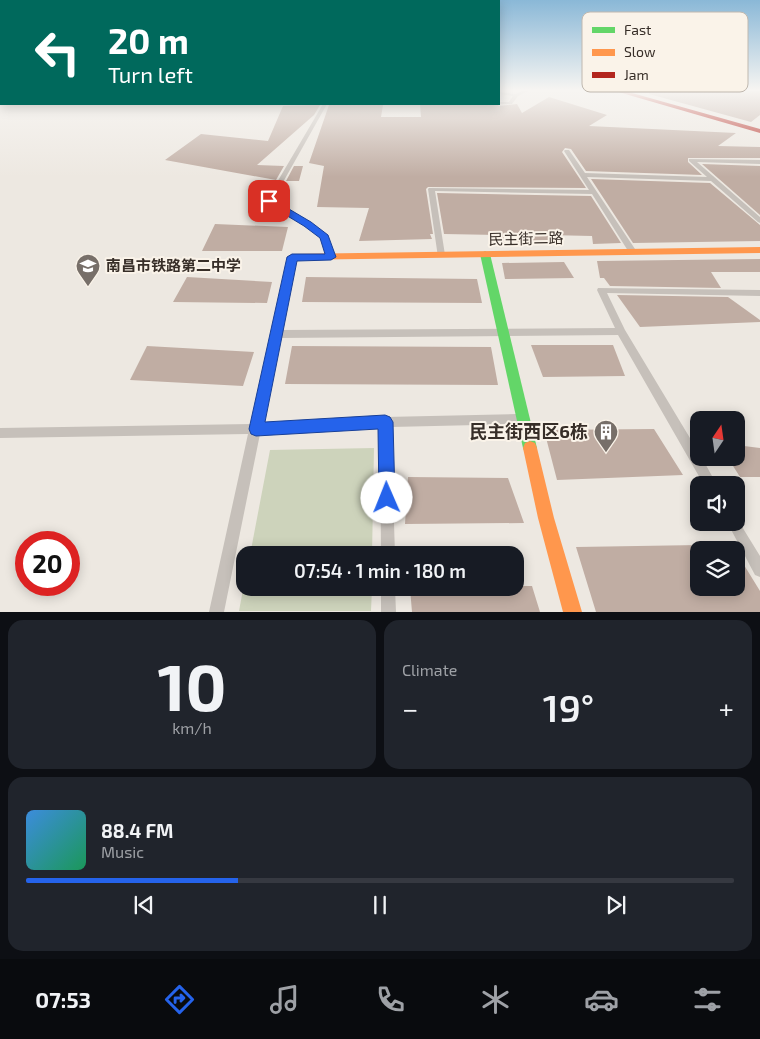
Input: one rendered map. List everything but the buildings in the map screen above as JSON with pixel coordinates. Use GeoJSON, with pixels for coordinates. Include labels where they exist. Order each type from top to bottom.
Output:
{"type":"FeatureCollection","features":[{"type":"Feature","properties":{"kind":"street"},"geometry":{"type":"LineString","coordinates":[[722,120],[760,130]]}},
{"type":"Feature","properties":{"kind":"street","name":"民主街二路"},"geometry":{"type":"LineString","coordinates":[[292,257],[760,250]]}},
{"type":"Feature","properties":{"kind":"street"},"geometry":{"type":"LineString","coordinates":[[485,254],[546,518],[573,612]]}},
{"type":"Feature","properties":{"kind":"lane"},"geometry":{"type":"LineString","coordinates":[[316,120],[269,201],[308,224],[324,237],[331,257]]}},
{"type":"Feature","properties":{"kind":"lane"},"geometry":{"type":"LineString","coordinates":[[567,151],[592,192],[633,252]]}},
{"type":"Feature","properties":{"kind":"lane"},"geometry":{"type":"LineString","coordinates":[[760,162],[691,160],[760,221]]}},
{"type":"Feature","properties":{"kind":"lane"},"geometry":{"type":"LineString","coordinates":[[582,175],[713,180]]}},
{"type":"Feature","properties":{"kind":"lane"},"geometry":{"type":"LineString","coordinates":[[441,255],[432,190],[592,192]]}},
{"type":"Feature","properties":{"kind":"lane"},"geometry":{"type":"LineString","coordinates":[[216,612],[292,257]]}},
{"type":"Feature","properties":{"kind":"lane"},"geometry":{"type":"LineString","coordinates":[[706,476],[622,330],[602,290],[760,293]]}},
{"type":"Feature","properties":{"kind":"lane"},"geometry":{"type":"LineString","coordinates":[[276,334],[622,330]]}},
{"type":"Feature","properties":{"kind":"lane"},"geometry":{"type":"LineString","coordinates":[[0,433],[256,429],[385,422],[523,419]]}},
{"type":"Feature","properties":{"kind":"lane"},"geometry":{"type":"LineString","coordinates":[[385,422],[388,546]]}},
{"type":"Feature","properties":{"kind":"lane"},"geometry":{"type":"LineString","coordinates":[[737,531],[760,570]]}},
{"type":"Feature","properties":{"kind":"lane"},"geometry":{"type":"LineString","coordinates":[[388,596],[389,612]]}},
{"type":"Feature","properties":{"kind":"green space"},"geometry":{"type":"Polygon","coordinates":[[[374,448],[372,546],[252,546],[270,450],[374,448]]]}},
{"type":"Feature","properties":{"kind":"green space"},"geometry":{"type":"Polygon","coordinates":[[[242,596],[372,596],[371,611],[239,611],[242,596]]]}},
{"type":"Feature","properties":{"kind":"traffic: fast"},"geometry":{"type":"LineString","coordinates":[[485,254],[530,448]]}},
{"type":"Feature","properties":{"kind":"traffic: slow"},"geometry":{"type":"LineString","coordinates":[[292,257],[760,250]]}},
{"type":"Feature","properties":{"kind":"traffic: slow"},"geometry":{"type":"LineString","coordinates":[[530,448],[546,518],[573,612]]}},
{"type":"Feature","properties":{"kind":"traffic: jam"},"geometry":{"type":"LineString","coordinates":[[719,120],[760,131]]}},
{"type":"Feature","properties":{"kind":"place","name":"南昌市铁路第二中学"},"geometry":{"type":"Point","coordinates":[88,287]}},
{"type":"Feature","properties":{"kind":"place","name":"民主街西区6栋"},"geometry":{"type":"Point","coordinates":[606,453]}},
{"type":"Feature","properties":{"kind":"route"},"geometry":{"type":"LineString","coordinates":[[269,201],[308,224],[324,237],[331,257],[292,257],[256,429],[385,422],[387,498]]}}]}
